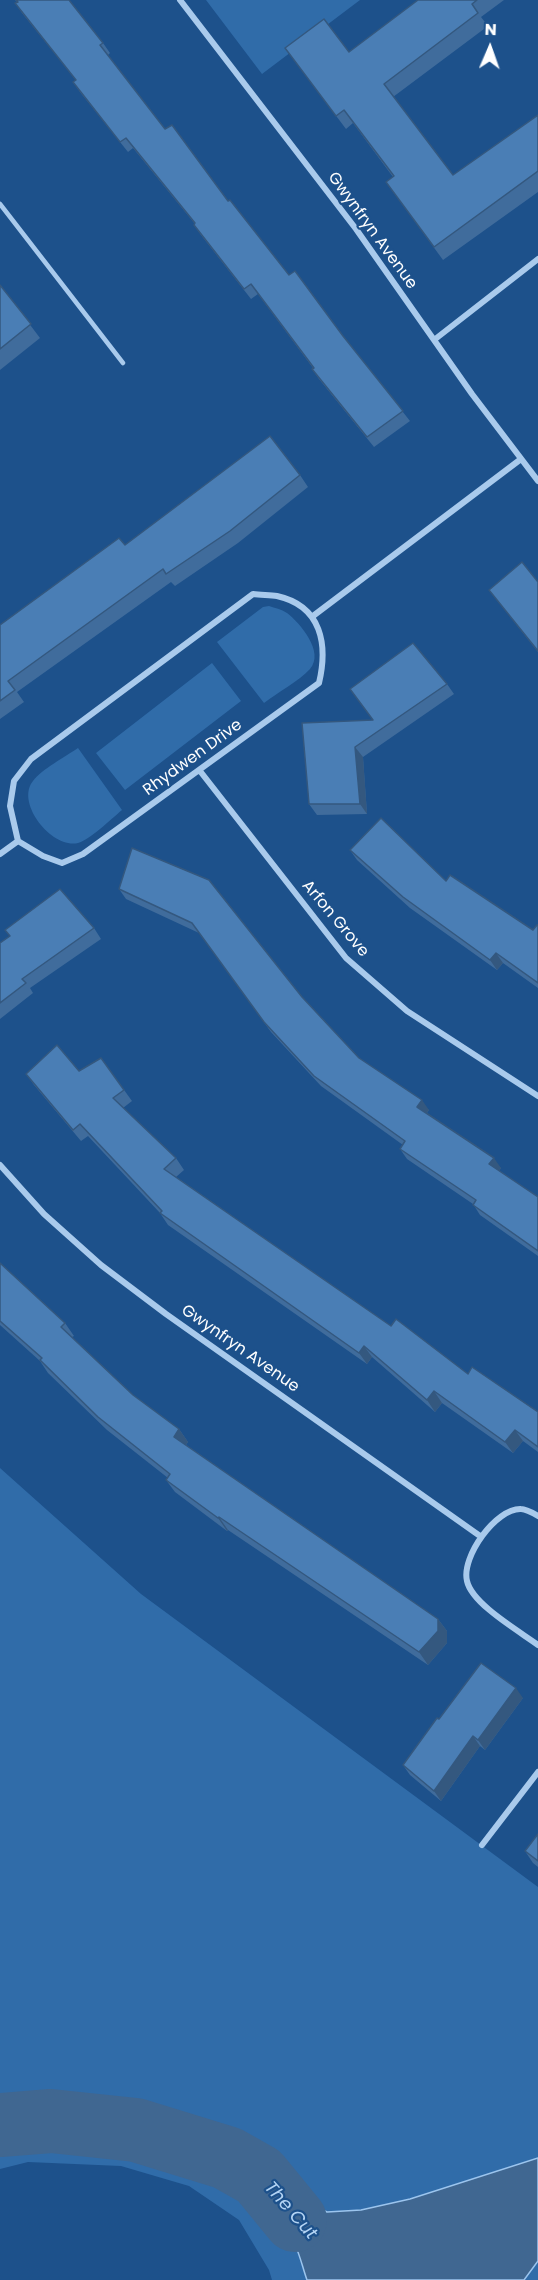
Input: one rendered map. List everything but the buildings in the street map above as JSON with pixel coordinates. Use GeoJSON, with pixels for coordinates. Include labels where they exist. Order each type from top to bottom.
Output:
{"type":"FeatureCollection","features":[{"type":"Feature","properties":{"kind":"street","name":"Gwynfryn Avenue"},"geometry":{"type":"LineString","coordinates":[[180,0],[356,229],[538,481]]}},
{"type":"Feature","properties":{"kind":"street"},"geometry":{"type":"LineString","coordinates":[[434,340],[538,259]]}},
{"type":"Feature","properties":{"kind":"street"},"geometry":{"type":"LineString","coordinates":[[0,854],[18,841],[10,806],[14,782],[32,759],[253,594],[278,596],[296,603],[313,616],[521,459]]}},
{"type":"Feature","properties":{"kind":"street","name":"Rhydwen Drive"},"geometry":{"type":"LineString","coordinates":[[18,841],[43,856],[62,863],[83,854],[319,683],[324,662],[322,640],[313,616]]}},
{"type":"Feature","properties":{"kind":"street","name":"Arfon Grove"},"geometry":{"type":"LineString","coordinates":[[200,771],[346,958],[407,1011],[538,1096]]}},
{"type":"Feature","properties":{"kind":"street","name":"Gwynfryn Avenue"},"geometry":{"type":"LineString","coordinates":[[0,1165],[44,1214],[101,1265],[166,1314],[480,1536]]}},
{"type":"Feature","properties":{"kind":"street"},"geometry":{"type":"LineString","coordinates":[[538,1516],[522,1508],[506,1513],[480,1536],[469,1562],[466,1580],[477,1599],[538,1645]]}},
{"type":"Feature","properties":{"kind":"street"},"geometry":{"type":"LineString","coordinates":[[482,1845],[538,1772]]}},
{"type":"Feature","properties":{"kind":"lane"},"geometry":{"type":"LineString","coordinates":[[0,204],[123,363]]}},
{"type":"Feature","properties":{"kind":"shaded area"},"geometry":{"type":"Polygon","coordinates":[[[206,0],[360,0],[262,74],[206,0]]]}},
{"type":"Feature","properties":{"kind":"shaded area"},"geometry":{"type":"Polygon","coordinates":[[[269,606],[285,612],[298,624],[309,638],[315,654],[314,662],[305,674],[264,703],[217,642],[263,607],[269,606]]]}},
{"type":"Feature","properties":{"kind":"shaded area"},"geometry":{"type":"Polygon","coordinates":[[[212,663],[241,701],[125,790],[96,753],[212,663]]]}},
{"type":"Feature","properties":{"kind":"shaded area"},"geometry":{"type":"Polygon","coordinates":[[[78,748],[122,810],[88,838],[78,843],[68,843],[57,839],[39,822],[32,812],[29,790],[33,781],[42,772],[78,748]]]}},
{"type":"Feature","properties":{"kind":"shaded area"},"geometry":{"type":"Polygon","coordinates":[[[0,1468],[141,1594],[538,1887],[538,2280],[272,2280],[269,2270],[239,2220],[189,2186],[121,2166],[28,2162],[0,2169],[0,1468]]]}},
{"type":"Feature","properties":{"kind":"water"},"geometry":{"type":"Polygon","coordinates":[[[164,2138],[263,2170],[290,2194],[327,2212],[361,2210],[410,2199],[538,2158],[538,2261],[524,2280],[307,2280],[295,2245],[283,2224],[255,2192],[222,2169],[164,2138]]]}},
{"type":"Feature","properties":{"kind":"waterway","name":"The Cut"},"geometry":{"type":"LineString","coordinates":[[0,2125],[51,2121],[136,2130],[227,2158],[259,2176],[295,2220]]}}]}
